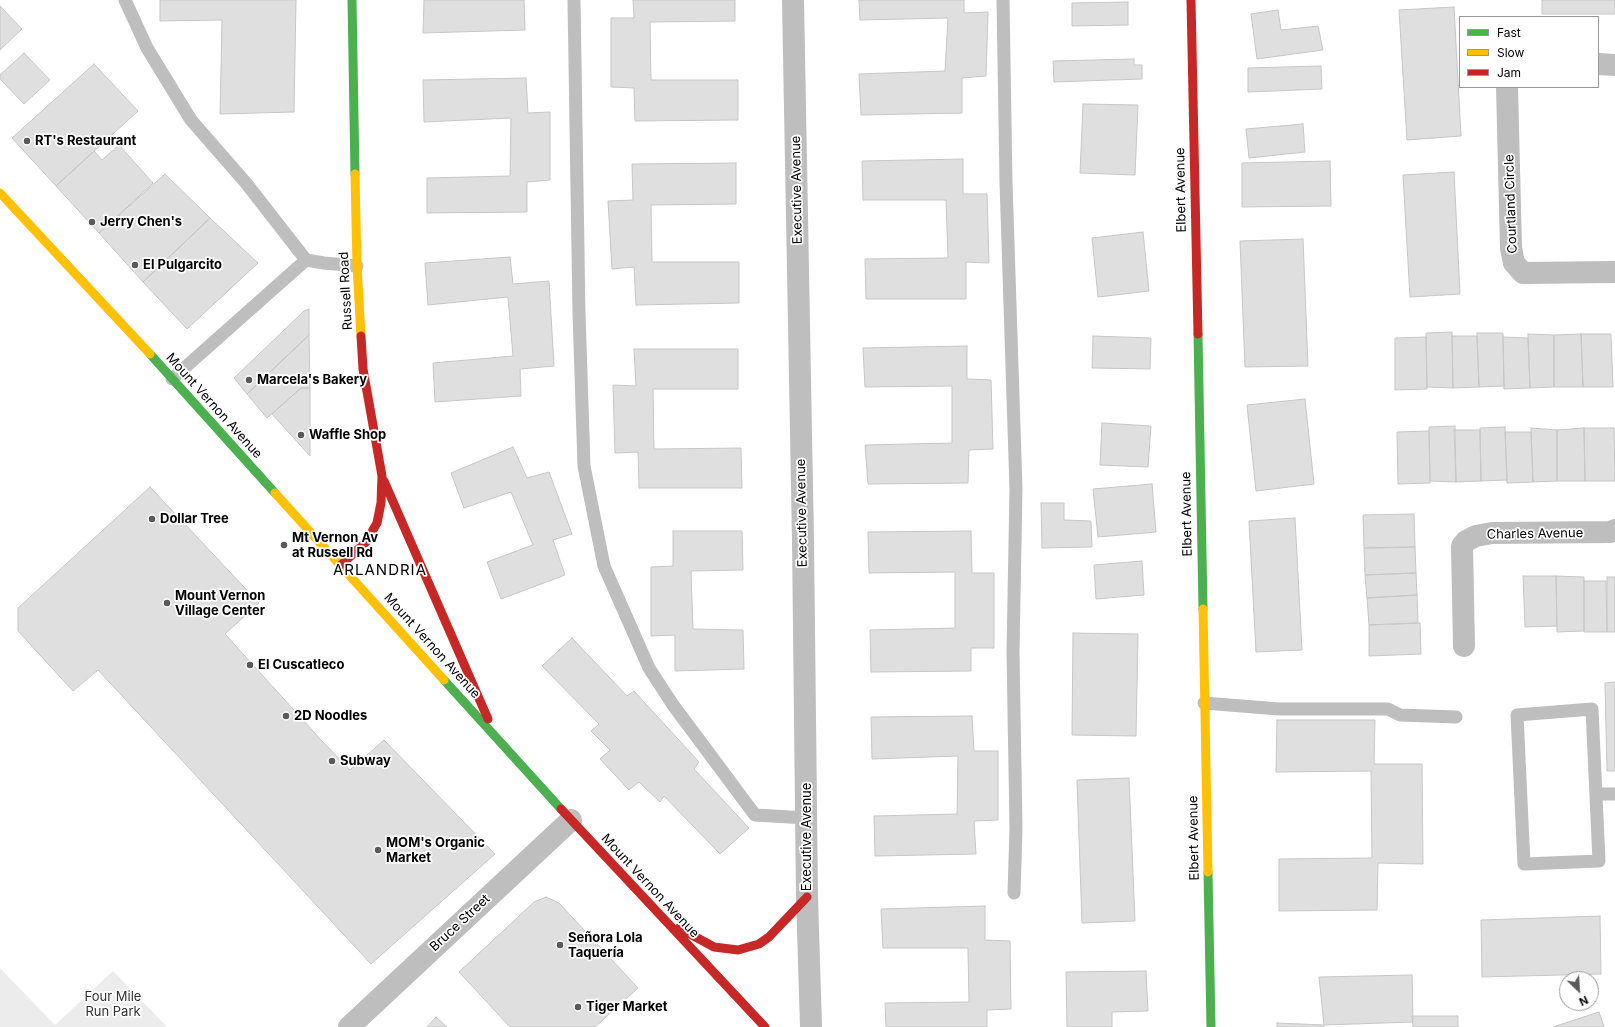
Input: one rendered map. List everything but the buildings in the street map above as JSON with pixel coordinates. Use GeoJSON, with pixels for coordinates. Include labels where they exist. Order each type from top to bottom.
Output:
{"type":"FeatureCollection","features":[{"type":"Feature","properties":{"kind":"street","name":"Russell Road"},"geometry":{"type":"LineString","coordinates":[[341,566],[366,542],[377,523],[381,503],[382,476],[363,369],[357,266],[352,0]]}},
{"type":"Feature","properties":{"kind":"street","name":"Executive Avenue"},"geometry":{"type":"LineString","coordinates":[[793,0],[807,818],[807,897],[811,1027]]}},
{"type":"Feature","properties":{"kind":"street","name":"Elbert Avenue"},"geometry":{"type":"LineString","coordinates":[[1191,0],[1210,1027]]}},
{"type":"Feature","properties":{"kind":"street"},"geometry":{"type":"LineString","coordinates":[[1599,64],[1615,65]]}},
{"type":"Feature","properties":{"kind":"street","name":"Courtland Circle"},"geometry":{"type":"LineString","coordinates":[[1507,88],[1512,248],[1514,263],[1523,273],[1615,272]]}},
{"type":"Feature","properties":{"kind":"street","name":"Mount Vernon Avenue"},"geometry":{"type":"LineString","coordinates":[[0,193],[99,298],[571,820],[765,1027]]}},
{"type":"Feature","properties":{"kind":"street"},"geometry":{"type":"LineString","coordinates":[[382,476],[496,736]]}},
{"type":"Feature","properties":{"kind":"street","name":"Charles Avenue"},"geometry":{"type":"LineString","coordinates":[[1464,646],[1462,546],[1466,540],[1476,536],[1492,533],[1610,532],[1615,530]]}},
{"type":"Feature","properties":{"kind":"street","name":"Bruce Street"},"geometry":{"type":"LineString","coordinates":[[348,1027],[571,820]]}},
{"type":"Feature","properties":{"kind":"street"},"geometry":{"type":"LineString","coordinates":[[661,916],[683,931],[714,946],[738,950],[759,944],[769,937],[807,897]]}},
{"type":"Feature","properties":{"kind":"lane"},"geometry":{"type":"LineString","coordinates":[[125,0],[147,48],[191,120],[246,183],[306,260],[324,264],[357,266]]}},
{"type":"Feature","properties":{"kind":"lane"},"geometry":{"type":"LineString","coordinates":[[574,0],[579,313],[584,466],[604,566],[649,668],[673,705],[755,815],[807,818]]}},
{"type":"Feature","properties":{"kind":"lane"},"geometry":{"type":"LineString","coordinates":[[1003,0],[1006,182],[1016,489],[1013,652],[1016,828],[1014,893]]}},
{"type":"Feature","properties":{"kind":"lane"},"geometry":{"type":"LineString","coordinates":[[172,379],[306,260]]}},
{"type":"Feature","properties":{"kind":"lane"},"geometry":{"type":"LineString","coordinates":[[1204,704],[1279,708],[1388,709],[1400,715],[1456,717]]}},
{"type":"Feature","properties":{"kind":"lane"},"geometry":{"type":"LineString","coordinates":[[1592,709],[1597,794],[1599,860],[1524,864],[1517,715],[1592,709]]}},
{"type":"Feature","properties":{"kind":"lane"},"geometry":{"type":"LineString","coordinates":[[1597,794],[1615,794]]}},
{"type":"Feature","properties":{"kind":"green space","name":"Four Mile Run Park"},"geometry":{"type":"Polygon","coordinates":[[[0,968],[55,1025],[113,971],[167,1027],[0,1027],[0,968]]]}},
{"type":"Feature","properties":{"kind":"traffic: fast"},"geometry":{"type":"LineString","coordinates":[[352,0],[355,174]]}},
{"type":"Feature","properties":{"kind":"traffic: fast"},"geometry":{"type":"LineString","coordinates":[[1198,334],[1203,609]]}},
{"type":"Feature","properties":{"kind":"traffic: fast"},"geometry":{"type":"LineString","coordinates":[[150,354],[275,493]]}},
{"type":"Feature","properties":{"kind":"traffic: fast"},"geometry":{"type":"LineString","coordinates":[[444,680],[561,809]]}},
{"type":"Feature","properties":{"kind":"traffic: fast"},"geometry":{"type":"LineString","coordinates":[[1208,872],[1211,1027]]}},
{"type":"Feature","properties":{"kind":"traffic: slow"},"geometry":{"type":"LineString","coordinates":[[355,174],[357,266],[361,336]]}},
{"type":"Feature","properties":{"kind":"traffic: slow"},"geometry":{"type":"LineString","coordinates":[[0,193],[150,354]]}},
{"type":"Feature","properties":{"kind":"traffic: slow"},"geometry":{"type":"LineString","coordinates":[[275,493],[444,680]]}},
{"type":"Feature","properties":{"kind":"traffic: slow"},"geometry":{"type":"LineString","coordinates":[[1203,609],[1208,872]]}},
{"type":"Feature","properties":{"kind":"traffic: jam"},"geometry":{"type":"LineString","coordinates":[[1191,0],[1198,334]]}},
{"type":"Feature","properties":{"kind":"traffic: jam"},"geometry":{"type":"LineString","coordinates":[[341,565],[366,542],[377,523],[381,503],[382,476],[363,369],[361,336]]}},
{"type":"Feature","properties":{"kind":"traffic: jam"},"geometry":{"type":"LineString","coordinates":[[384,481],[488,719]]}},
{"type":"Feature","properties":{"kind":"traffic: jam"},"geometry":{"type":"LineString","coordinates":[[561,809],[765,1027]]}},
{"type":"Feature","properties":{"kind":"traffic: jam"},"geometry":{"type":"LineString","coordinates":[[679,928],[714,947],[738,950],[759,944],[769,937],[807,897]]}},
{"type":"Feature","properties":{"kind":"place","name":"RT's Restaurant"},"geometry":{"type":"Point","coordinates":[27,141]}},
{"type":"Feature","properties":{"kind":"place","name":"Jerry Chen's"},"geometry":{"type":"Point","coordinates":[92,222]}},
{"type":"Feature","properties":{"kind":"place","name":"El Pulgarcito"},"geometry":{"type":"Point","coordinates":[135,265]}},
{"type":"Feature","properties":{"kind":"place","name":"Marcela's Bakery"},"geometry":{"type":"Point","coordinates":[249,380]}},
{"type":"Feature","properties":{"kind":"place","name":"Waffle Shop"},"geometry":{"type":"Point","coordinates":[301,435]}},
{"type":"Feature","properties":{"kind":"place","name":"Dollar Tree"},"geometry":{"type":"Point","coordinates":[152,519]}},
{"type":"Feature","properties":{"kind":"place","name":"Mt Vernon Av at Russell Rd"},"geometry":{"type":"Point","coordinates":[284,545]}},
{"type":"Feature","properties":{"kind":"place","name":"Mount Vernon Village Center"},"geometry":{"type":"Point","coordinates":[167,603]}},
{"type":"Feature","properties":{"kind":"place","name":"El Cuscatleco"},"geometry":{"type":"Point","coordinates":[250,665]}},
{"type":"Feature","properties":{"kind":"place","name":"2D Noodles"},"geometry":{"type":"Point","coordinates":[286,716]}},
{"type":"Feature","properties":{"kind":"place","name":"Subway"},"geometry":{"type":"Point","coordinates":[332,761]}},
{"type":"Feature","properties":{"kind":"place","name":"MOM's Organic Market"},"geometry":{"type":"Point","coordinates":[378,850]}},
{"type":"Feature","properties":{"kind":"place","name":"Señora Lola Taquería"},"geometry":{"type":"Point","coordinates":[560,945]}},
{"type":"Feature","properties":{"kind":"place","name":"Tiger Market"},"geometry":{"type":"Point","coordinates":[578,1007]}},
{"type":"Feature","properties":{"kind":"district","name":"ARLANDRIA"},"geometry":{"type":"Point","coordinates":[380,570]}}]}
